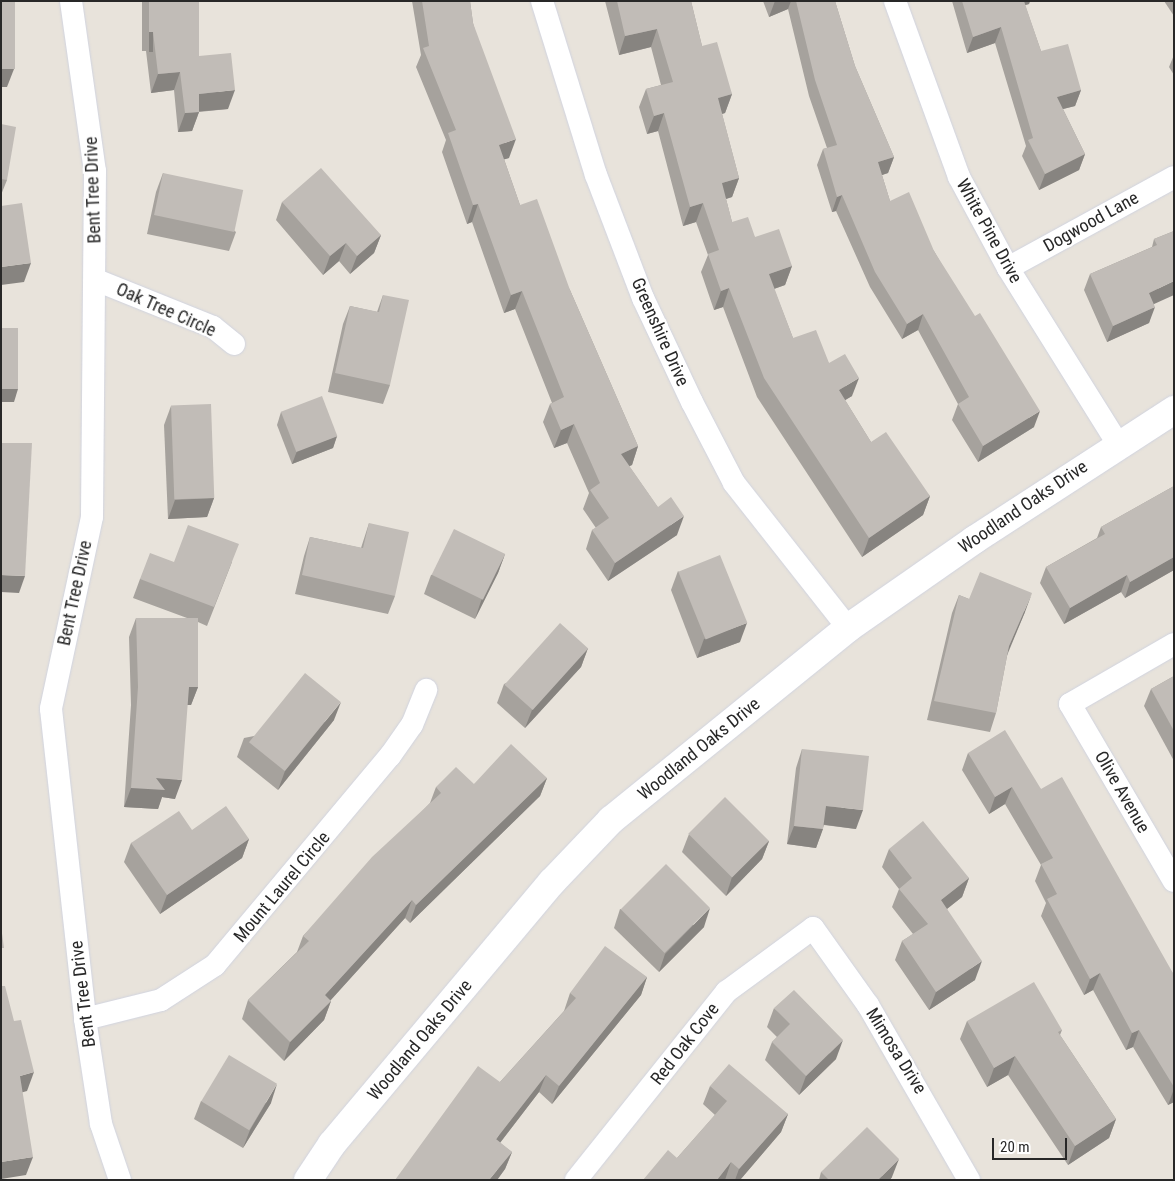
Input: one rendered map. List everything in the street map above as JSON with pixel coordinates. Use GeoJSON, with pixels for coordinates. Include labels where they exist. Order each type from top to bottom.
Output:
{"type":"FeatureCollection","features":[{"type":"Feature","properties":{"kind":"street","name":"Bent Tree Drive"},"geometry":{"type":"LineString","coordinates":[[71,1],[95,171],[96,280],[92,517],[51,709],[85,1019],[101,1124],[120,1180]]}},
{"type":"Feature","properties":{"kind":"street","name":"Greenshire Drive"},"geometry":{"type":"LineString","coordinates":[[542,1],[596,175],[643,298],[692,402],[734,483],[848,628]]}},
{"type":"Feature","properties":{"kind":"street","name":"White Pine Drive"},"geometry":{"type":"LineString","coordinates":[[895,1],[959,177],[1008,268],[1118,444]]}},
{"type":"Feature","properties":{"kind":"street","name":"Dogwood Lane"},"geometry":{"type":"LineString","coordinates":[[1008,268],[1174,177]]}},
{"type":"Feature","properties":{"kind":"street","name":"Oak Tree Circle"},"geometry":{"type":"LineString","coordinates":[[96,280],[213,326],[234,344]]}},
{"type":"Feature","properties":{"kind":"street","name":"Woodland Oaks Drive"},"geometry":{"type":"LineString","coordinates":[[308,1180],[332,1144],[584,846],[848,628],[1118,444],[1174,410]]}},
{"type":"Feature","properties":{"kind":"street","name":"Olive Avenue"},"geometry":{"type":"LineString","coordinates":[[1174,644],[1070,704],[1174,881]]}},
{"type":"Feature","properties":{"kind":"street","name":"Mount Laurel Circle"},"geometry":{"type":"LineString","coordinates":[[85,1019],[161,1000],[215,965],[390,756],[412,725],[426,690]]}},
{"type":"Feature","properties":{"kind":"street","name":"Red Oak Cove"},"geometry":{"type":"LineString","coordinates":[[576,1180],[726,992],[813,928]]}},
{"type":"Feature","properties":{"kind":"street","name":"Mimosa Drive"},"geometry":{"type":"LineString","coordinates":[[813,928],[868,1005],[969,1180]]}},
{"type":"Feature","properties":{"kind":"building"},"geometry":{"type":"Polygon","coordinates":[[[1,1],[15,1],[15,69],[1,69],[1,1]]]}},
{"type":"Feature","properties":{"kind":"building"},"geometry":{"type":"Polygon","coordinates":[[[149,1],[199,1],[199,56],[231,53],[235,90],[199,94],[199,112],[185,113],[180,72],[158,74],[153,32],[149,32],[149,1]]]}},
{"type":"Feature","properties":{"kind":"building"},"geometry":{"type":"Polygon","coordinates":[[[422,1],[470,1],[473,23],[516,139],[499,145],[520,205],[537,199],[570,290],[638,446],[621,454],[658,507],[671,497],[684,516],[615,563],[592,530],[609,518],[590,490],[600,483],[574,424],[561,430],[550,404],[564,397],[522,291],[511,295],[478,204],[473,205],[448,133],[456,130],[423,48],[429,46],[422,1]]]}},
{"type":"Feature","properties":{"kind":"building"},"geometry":{"type":"Polygon","coordinates":[[[617,1],[691,1],[702,46],[717,42],[732,94],[718,98],[739,178],[722,183],[732,222],[748,217],[755,237],[779,229],[792,266],[769,274],[793,338],[816,330],[829,363],[845,354],[859,378],[839,390],[871,442],[886,432],[930,496],[869,538],[764,378],[729,288],[721,291],[708,254],[719,250],[703,203],[690,207],[664,113],[654,116],[646,89],[673,82],[657,29],[625,36],[617,1]]]}},
{"type":"Feature","properties":{"kind":"building"},"geometry":{"type":"Polygon","coordinates":[[[796,1],[835,1],[855,66],[894,157],[878,162],[890,201],[909,192],[934,251],[975,316],[980,313],[1040,411],[983,446],[958,404],[969,397],[923,314],[907,324],[875,272],[842,195],[837,197],[823,149],[837,145],[815,80],[796,1]]]}},
{"type":"Feature","properties":{"kind":"building"},"geometry":{"type":"Polygon","coordinates":[[[962,1],[1024,1],[1041,51],[1068,44],[1081,90],[1057,97],[1085,154],[1045,174],[1028,140],[1033,138],[1001,27],[973,37],[962,1]]]}},
{"type":"Feature","properties":{"kind":"building"},"geometry":{"type":"Polygon","coordinates":[[[1,124],[16,127],[7,180],[1,179],[1,124]]]}},
{"type":"Feature","properties":{"kind":"building"},"geometry":{"type":"Polygon","coordinates":[[[321,168],[381,235],[357,256],[346,243],[330,256],[282,202],[321,168]]]}},
{"type":"Feature","properties":{"kind":"building"},"geometry":{"type":"Polygon","coordinates":[[[163,173],[243,190],[234,232],[154,215],[163,173]]]}},
{"type":"Feature","properties":{"kind":"building"},"geometry":{"type":"Polygon","coordinates":[[[22,203],[31,263],[1,267],[1,206],[22,203]]]}},
{"type":"Feature","properties":{"kind":"building"},"geometry":{"type":"Polygon","coordinates":[[[1174,231],[1174,281],[1149,293],[1155,307],[1113,326],[1090,274],[1157,245],[1154,239],[1174,231]]]}},
{"type":"Feature","properties":{"kind":"building"},"geometry":{"type":"Polygon","coordinates":[[[383,295],[409,300],[390,385],[335,373],[350,306],[379,312],[383,295]]]}},
{"type":"Feature","properties":{"kind":"building"},"geometry":{"type":"Polygon","coordinates":[[[1,328],[18,328],[18,389],[1,389],[1,328]]]}},
{"type":"Feature","properties":{"kind":"building"},"geometry":{"type":"Polygon","coordinates":[[[322,396],[337,436],[296,452],[281,412],[322,396]]]}},
{"type":"Feature","properties":{"kind":"building"},"geometry":{"type":"Polygon","coordinates":[[[211,404],[214,498],[174,499],[171,405],[211,404]]]}},
{"type":"Feature","properties":{"kind":"building"},"geometry":{"type":"Polygon","coordinates":[[[1,443],[32,443],[25,576],[1,575],[1,443]]]}},
{"type":"Feature","properties":{"kind":"building"},"geometry":{"type":"Polygon","coordinates":[[[1174,486],[1174,557],[1130,582],[1127,575],[1070,608],[1046,567],[1105,534],[1101,527],[1174,486]]]}},
{"type":"Feature","properties":{"kind":"building"},"geometry":{"type":"Polygon","coordinates":[[[369,523],[409,532],[395,596],[302,575],[310,537],[363,548],[369,523]]]}},
{"type":"Feature","properties":{"kind":"building"},"geometry":{"type":"Polygon","coordinates":[[[188,525],[239,544],[214,607],[140,579],[150,553],[174,562],[188,525]]]}},
{"type":"Feature","properties":{"kind":"building"},"geometry":{"type":"Polygon","coordinates":[[[454,529],[505,554],[483,600],[432,575],[454,529]]]}},
{"type":"Feature","properties":{"kind":"building"},"geometry":{"type":"Polygon","coordinates":[[[720,555],[747,623],[706,640],[678,572],[720,555]]]}},
{"type":"Feature","properties":{"kind":"building"},"geometry":{"type":"Polygon","coordinates":[[[980,572],[1032,593],[1009,646],[996,713],[934,701],[959,595],[969,599],[980,572]]]}},
{"type":"Feature","properties":{"kind":"building"},"geometry":{"type":"Polygon","coordinates":[[[136,618],[198,618],[198,687],[189,687],[182,780],[156,778],[165,790],[131,788],[138,687],[136,618]]]}},
{"type":"Feature","properties":{"kind":"building"},"geometry":{"type":"Polygon","coordinates":[[[560,623],[588,648],[533,710],[504,685],[560,623]]]}},
{"type":"Feature","properties":{"kind":"building"},"geometry":{"type":"Polygon","coordinates":[[[305,673],[341,702],[285,771],[249,742],[305,673]]]}},
{"type":"Feature","properties":{"kind":"building"},"geometry":{"type":"Polygon","coordinates":[[[1174,676],[1174,731],[1151,689],[1174,676]]]}},
{"type":"Feature","properties":{"kind":"building"},"geometry":{"type":"Polygon","coordinates":[[[1005,730],[1041,789],[1062,777],[1174,975],[1174,1087],[1139,1030],[1132,1033],[1100,973],[1090,979],[1047,899],[1057,894],[1041,864],[1053,858],[1012,787],[995,797],[968,753],[1005,730]]]}},
{"type":"Feature","properties":{"kind":"building"},"geometry":{"type":"Polygon","coordinates":[[[511,744],[547,778],[416,905],[412,900],[325,995],[331,1001],[290,1042],[248,1000],[309,941],[303,936],[372,857],[441,793],[436,787],[456,767],[474,784],[511,744]]]}},
{"type":"Feature","properties":{"kind":"building"},"geometry":{"type":"Polygon","coordinates":[[[802,749],[869,756],[863,810],[826,806],[823,829],[794,826],[802,749]]]}},
{"type":"Feature","properties":{"kind":"building"},"geometry":{"type":"Polygon","coordinates":[[[725,797],[769,841],[732,878],[688,834],[725,797]]]}},
{"type":"Feature","properties":{"kind":"building"},"geometry":{"type":"Polygon","coordinates":[[[226,806],[249,839],[167,895],[131,843],[179,811],[192,830],[226,806]]]}},
{"type":"Feature","properties":{"kind":"building"},"geometry":{"type":"Polygon","coordinates":[[[923,821],[969,878],[941,900],[982,961],[936,992],[902,941],[928,924],[899,889],[912,878],[889,849],[923,821]]]}},
{"type":"Feature","properties":{"kind":"building"},"geometry":{"type":"Polygon","coordinates":[[[666,864],[710,908],[665,953],[621,909],[666,864]]]}},
{"type":"Feature","properties":{"kind":"building"},"geometry":{"type":"Polygon","coordinates":[[[1,926],[4,948],[1,948],[1,926]]]}},
{"type":"Feature","properties":{"kind":"building"},"geometry":{"type":"Polygon","coordinates":[[[605,946],[647,977],[559,1086],[546,1075],[496,1139],[512,1152],[489,1180],[395,1180],[478,1066],[500,1082],[576,998],[570,993],[605,946]]]}},
{"type":"Feature","properties":{"kind":"building"},"geometry":{"type":"Polygon","coordinates":[[[1034,982],[1062,1030],[1058,1032],[1116,1119],[1075,1146],[1015,1056],[994,1068],[967,1021],[1034,982]]]}},
{"type":"Feature","properties":{"kind":"building"},"geometry":{"type":"Polygon","coordinates":[[[1,986],[5,986],[14,1021],[21,1020],[34,1072],[20,1076],[33,1157],[1,1162],[1,986]]]}},
{"type":"Feature","properties":{"kind":"building"},"geometry":{"type":"Polygon","coordinates":[[[794,990],[843,1040],[806,1076],[772,1042],[790,1024],[774,1008],[794,990]]]}},
{"type":"Feature","properties":{"kind":"building"},"geometry":{"type":"Polygon","coordinates":[[[229,1055],[277,1084],[249,1130],[201,1101],[229,1055]]]}},
{"type":"Feature","properties":{"kind":"building"},"geometry":{"type":"Polygon","coordinates":[[[729,1064],[788,1114],[739,1169],[731,1162],[717,1180],[643,1180],[668,1150],[677,1158],[727,1101],[710,1086],[729,1064]]]}},
{"type":"Feature","properties":{"kind":"building"},"geometry":{"type":"Polygon","coordinates":[[[867,1127],[899,1159],[878,1180],[829,1180],[821,1172],[867,1127]]]}}]}
